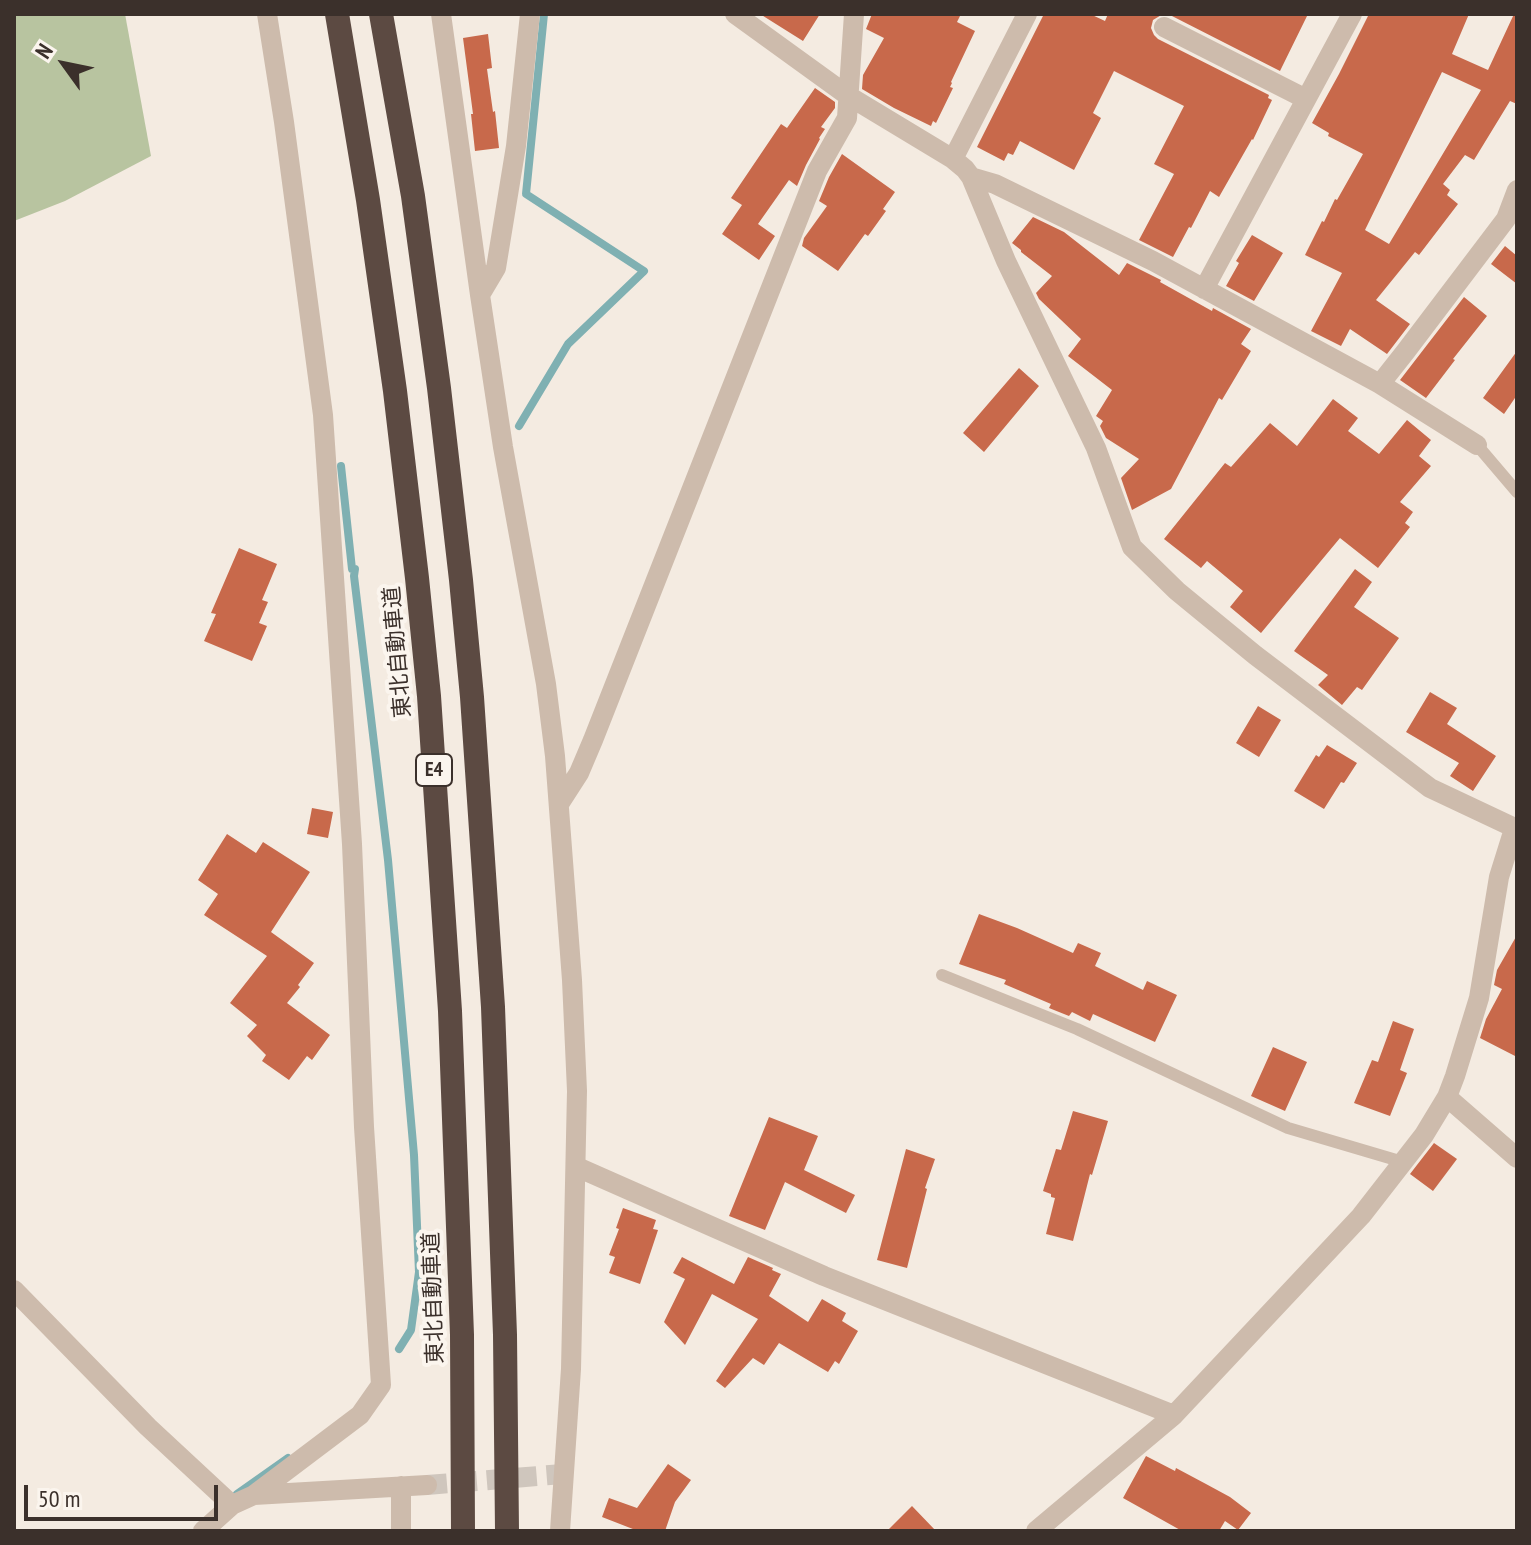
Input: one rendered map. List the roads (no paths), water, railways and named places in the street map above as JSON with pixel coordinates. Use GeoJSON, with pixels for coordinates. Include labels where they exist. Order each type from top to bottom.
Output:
{"type":"FeatureCollection","features":[{"type":"Feature","properties":{"kind":"highway","name":"東北自動車道"},"geometry":{"type":"LineString","coordinates":[[337,14],[393,376],[429,696],[450,1011],[462,1335],[463,1531]]}},
{"type":"Feature","properties":{"kind":"highway","name":"E4"},"geometry":{"type":"LineString","coordinates":[[381,14],[413,196],[439,388],[472,697],[493,1007],[505,1335],[507,1531]]}},
{"type":"Feature","properties":{"kind":"street"},"geometry":{"type":"LineString","coordinates":[[203,1531],[232,1504],[254,1495],[360,1415],[381,1385],[364,1127],[352,844],[323,415],[267,14]]}},
{"type":"Feature","properties":{"kind":"street"},"geometry":{"type":"LineString","coordinates":[[441,14],[503,447],[546,684],[559,804],[577,1091],[571,1369],[560,1531]]}},
{"type":"Feature","properties":{"kind":"street"},"geometry":{"type":"LineString","coordinates":[[480,295],[496,268],[516,146],[530,14]]}},
{"type":"Feature","properties":{"kind":"street"},"geometry":{"type":"LineString","coordinates":[[735,14],[847,95],[953,159],[971,177],[1006,261],[1096,448],[1132,547],[1177,591],[1255,655],[1430,788],[1516,829],[1499,877],[1479,998],[1447,1097],[1424,1135],[1361,1216],[1174,1415],[1036,1531]]}},
{"type":"Feature","properties":{"kind":"street"},"geometry":{"type":"LineString","coordinates":[[559,804],[579,773],[593,740],[812,185],[847,118],[854,14]]}},
{"type":"Feature","properties":{"kind":"street"},"geometry":{"type":"LineString","coordinates":[[953,159],[1027,14]]}},
{"type":"Feature","properties":{"kind":"street"},"geometry":{"type":"LineString","coordinates":[[1204,289],[1352,14]]}},
{"type":"Feature","properties":{"kind":"street"},"geometry":{"type":"LineString","coordinates":[[1164,27],[1306,99]]}},
{"type":"Feature","properties":{"kind":"street"},"geometry":{"type":"LineString","coordinates":[[971,177],[995,184],[1153,261],[1380,384],[1477,445]]}},
{"type":"Feature","properties":{"kind":"street"},"geometry":{"type":"LineString","coordinates":[[1380,384],[1506,219],[1517,190]]}},
{"type":"Feature","properties":{"kind":"street"},"geometry":{"type":"LineString","coordinates":[[1447,1097],[1517,1158]]}},
{"type":"Feature","properties":{"kind":"street"},"geometry":{"type":"LineString","coordinates":[[577,1167],[824,1276],[1174,1415]]}},
{"type":"Feature","properties":{"kind":"street"},"geometry":{"type":"LineString","coordinates":[[14,1290],[148,1427],[232,1504]]}},
{"type":"Feature","properties":{"kind":"street"},"geometry":{"type":"LineString","coordinates":[[254,1495],[427,1485]]}},
{"type":"Feature","properties":{"kind":"street"},"geometry":{"type":"LineString","coordinates":[[401,1486],[401,1531]]}},
{"type":"Feature","properties":{"kind":"lane"},"geometry":{"type":"LineString","coordinates":[[1477,445],[1517,492]]}},
{"type":"Feature","properties":{"kind":"lane"},"geometry":{"type":"LineString","coordinates":[[942,975],[1077,1029],[1288,1128],[1403,1162]]}},
{"type":"Feature","properties":{"kind":"waterway"},"geometry":{"type":"LineString","coordinates":[[519,426],[568,344],[644,271],[526,194],[544,14]]}},
{"type":"Feature","properties":{"kind":"waterway"},"geometry":{"type":"LineString","coordinates":[[341,466],[388,860],[414,1155],[419,1272],[411,1330],[399,1349]]}},
{"type":"Feature","properties":{"kind":"waterway"},"geometry":{"type":"LineString","coordinates":[[237,1494],[288,1458]]}},
{"type":"Feature","properties":{"kind":"tunnel"},"geometry":{"type":"LineString","coordinates":[[427,1485],[563,1474]]}}]}
